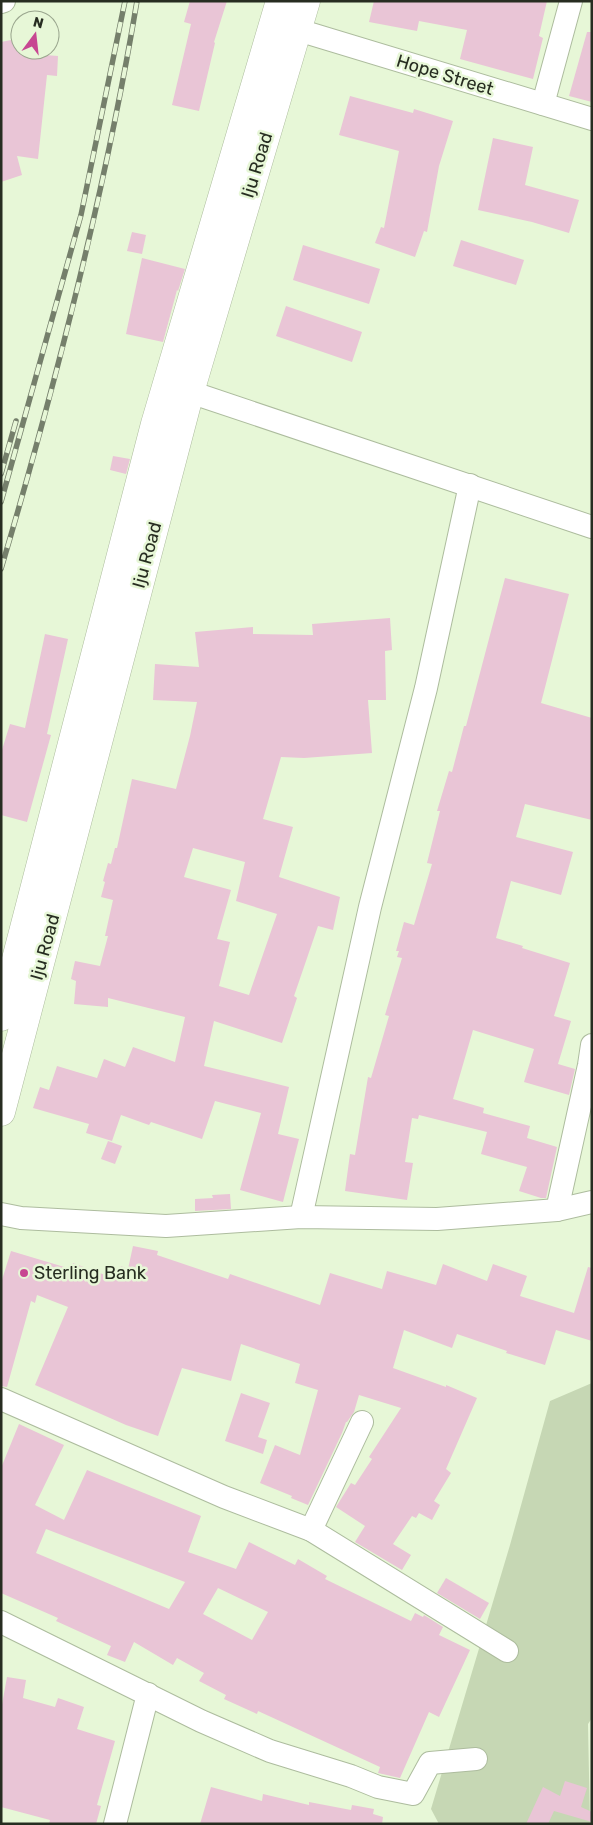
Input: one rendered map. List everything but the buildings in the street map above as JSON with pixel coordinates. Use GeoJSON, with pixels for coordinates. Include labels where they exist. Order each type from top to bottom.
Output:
{"type":"FeatureCollection","features":[{"type":"Feature","properties":{"kind":"main road","name":"Iju Road"},"geometry":{"type":"LineString","coordinates":[[1,1017],[155,424],[280,1]]}},
{"type":"Feature","properties":{"kind":"main road","name":"Iju Road"},"geometry":{"type":"LineString","coordinates":[[1,1112],[190,392],[306,1]]}},
{"type":"Feature","properties":{"kind":"street"},"geometry":{"type":"LineString","coordinates":[[543,104],[572,1]]}},
{"type":"Feature","properties":{"kind":"street","name":"Hope Street"},"geometry":{"type":"LineString","coordinates":[[298,30],[592,119]]}},
{"type":"Feature","properties":{"kind":"street"},"geometry":{"type":"LineString","coordinates":[[190,392],[592,527]]}},
{"type":"Feature","properties":{"kind":"street"},"geometry":{"type":"LineString","coordinates":[[302,1217],[370,907],[426,688],[470,485]]}},
{"type":"Feature","properties":{"kind":"street"},"geometry":{"type":"LineString","coordinates":[[557,1210],[592,1045]]}},
{"type":"Feature","properties":{"kind":"street"},"geometry":{"type":"LineString","coordinates":[[1,1214],[21,1218],[166,1226],[302,1217],[437,1219],[557,1210],[592,1202]]}},
{"type":"Feature","properties":{"kind":"street"},"geometry":{"type":"LineString","coordinates":[[1,1399],[224,1497],[311,1530],[507,1651]]}},
{"type":"Feature","properties":{"kind":"street"},"geometry":{"type":"LineString","coordinates":[[311,1530],[362,1422]]}},
{"type":"Feature","properties":{"kind":"street"},"geometry":{"type":"LineString","coordinates":[[1,1622],[201,1721],[270,1751],[351,1776],[378,1787],[413,1794],[430,1763],[476,1759]]}},
{"type":"Feature","properties":{"kind":"street"},"geometry":{"type":"LineString","coordinates":[[115,1824],[148,1694]]}},
{"type":"Feature","properties":{"kind":"green space"},"geometry":{"type":"Polygon","coordinates":[[[592,1383],[592,1718],[588,1724],[590,1824],[439,1824],[431,1809],[510,1545],[550,1401],[592,1383]]]}},
{"type":"Feature","properties":{"kind":"railway"},"geometry":{"type":"LineString","coordinates":[[1,502],[81,215],[125,1]]}},
{"type":"Feature","properties":{"kind":"railway"},"geometry":{"type":"LineString","coordinates":[[1,569],[41,429],[78,287],[110,145],[137,1]]}},
{"type":"Feature","properties":{"kind":"railway"},"geometry":{"type":"LineString","coordinates":[[1,474],[16,421]]}},
{"type":"Feature","properties":{"kind":"place","name":"Sterling Bank"},"geometry":{"type":"Point","coordinates":[24,1273]}}]}
